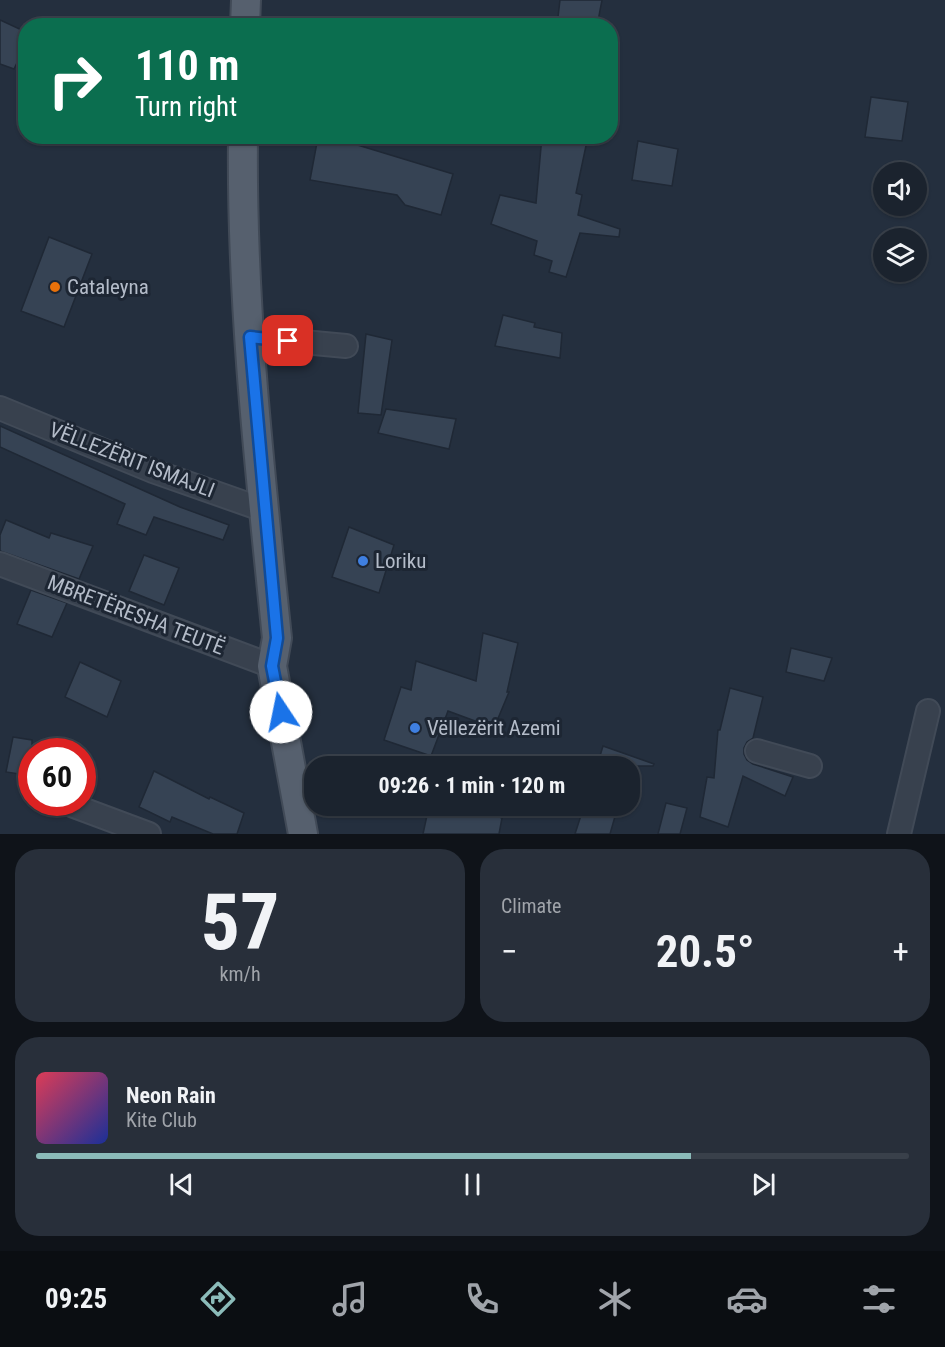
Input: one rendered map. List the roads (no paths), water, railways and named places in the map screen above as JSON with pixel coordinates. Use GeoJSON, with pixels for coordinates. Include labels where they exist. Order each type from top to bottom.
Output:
{"type":"FeatureCollection","features":[{"type":"Feature","properties":{"kind":"main road"},"geometry":{"type":"LineString","coordinates":[[245,18],[246,0]]}},
{"type":"Feature","properties":{"kind":"main road"},"geometry":{"type":"LineString","coordinates":[[243,144],[250,337],[277,638],[272,666],[303,834]]}},
{"type":"Feature","properties":{"kind":"street"},"geometry":{"type":"LineString","coordinates":[[250,337],[346,346]]}},
{"type":"Feature","properties":{"kind":"street","name":"VËLLEZËRIT ISMAJLI"},"geometry":{"type":"LineString","coordinates":[[0,408],[153,471],[264,510]]}},
{"type":"Feature","properties":{"kind":"street","name":"MBRETËRESHA TEUTË"},"geometry":{"type":"LineString","coordinates":[[0,564],[272,666]]}},
{"type":"Feature","properties":{"kind":"street"},"geometry":{"type":"LineString","coordinates":[[899,834],[928,711]]}},
{"type":"Feature","properties":{"kind":"street"},"geometry":{"type":"LineString","coordinates":[[758,751],[810,766]]}},
{"type":"Feature","properties":{"kind":"street"},"geometry":{"type":"LineString","coordinates":[[96,814],[142,833]]}},
{"type":"Feature","properties":{"kind":"place","name":"Cataleyna"},"geometry":{"type":"Point","coordinates":[55,287]}},
{"type":"Feature","properties":{"kind":"place","name":"Loriku"},"geometry":{"type":"Point","coordinates":[363,561]}},
{"type":"Feature","properties":{"kind":"place","name":"Vëllezërit Azemi"},"geometry":{"type":"Point","coordinates":[415,728]}}]}
